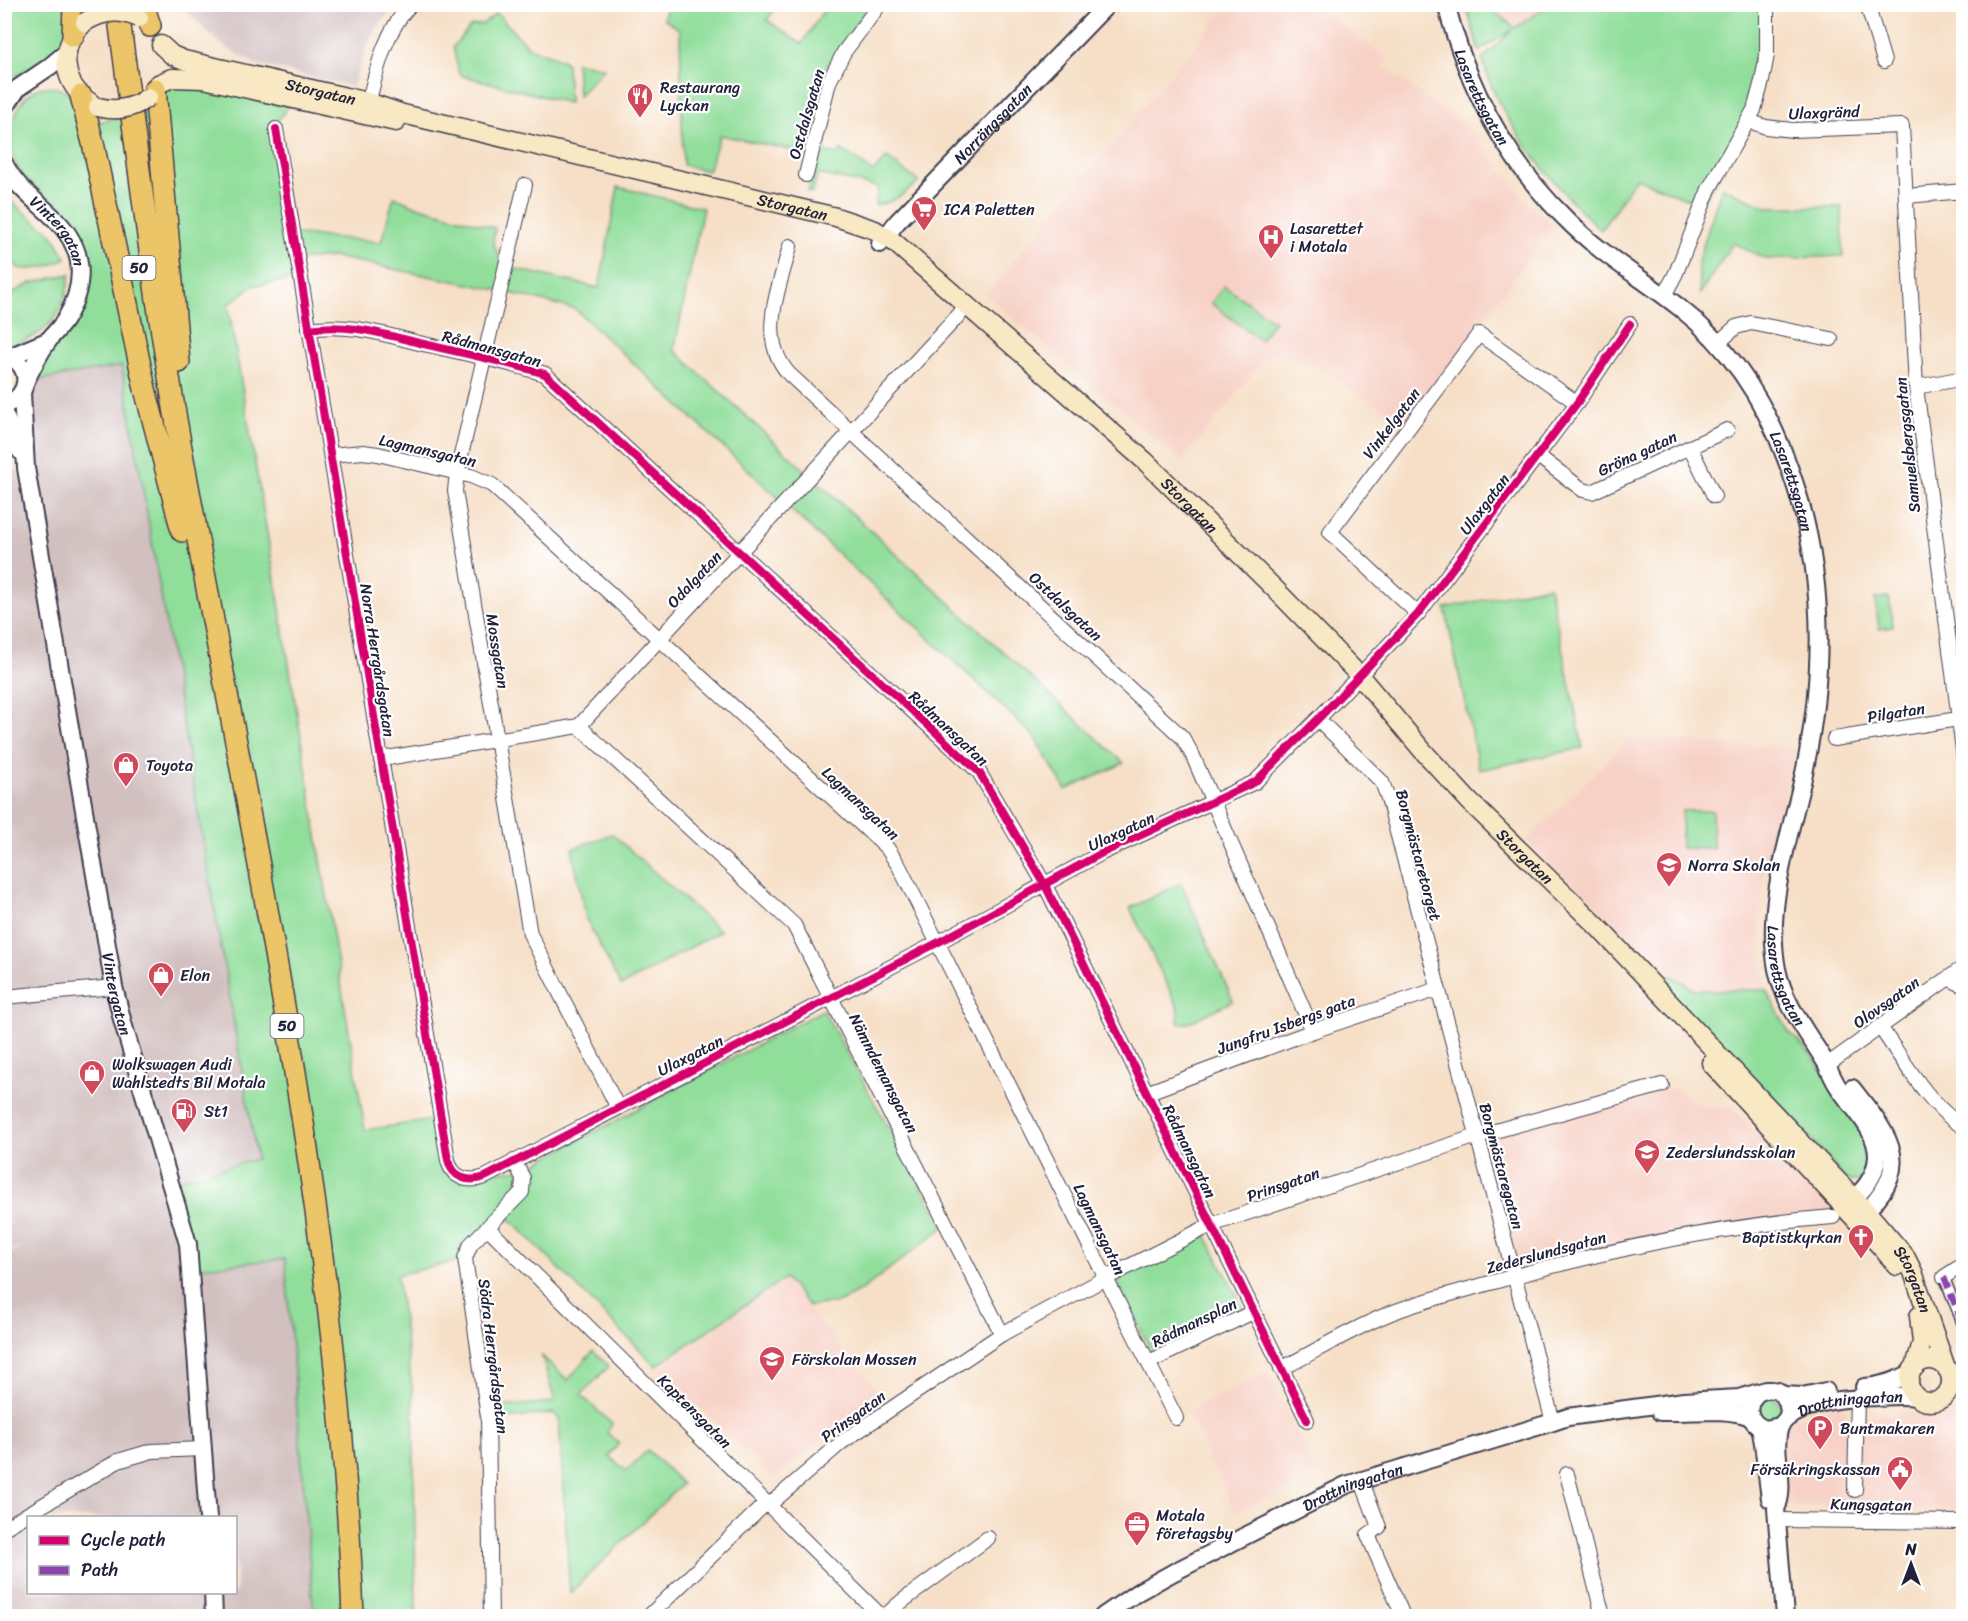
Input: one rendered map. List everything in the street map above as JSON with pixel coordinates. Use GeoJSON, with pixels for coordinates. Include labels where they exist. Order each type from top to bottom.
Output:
{"type":"FeatureCollection","features":[{"type":"Feature","properties":{"kind":"highway","name":"50"},"geometry":{"type":"LineString","coordinates":[[103,4],[146,326],[243,857],[294,1158],[314,1302],[328,1429],[339,1617]]}},
{"type":"Feature","properties":{"kind":"highway","name":"50"},"geometry":{"type":"LineString","coordinates":[[117,4],[160,325],[253,832],[307,1146],[342,1427],[353,1617]]}},
{"type":"Feature","properties":{"kind":"highway"},"geometry":{"type":"LineString","coordinates":[[153,90],[178,352],[180,441]]}},
{"type":"Feature","properties":{"kind":"highway","name":"50"},"geometry":{"type":"LineString","coordinates":[[83,95],[145,389],[182,531]]}},
{"type":"Feature","properties":{"kind":"main road"},"geometry":{"type":"LineString","coordinates":[[108,12],[144,16],[161,45],[164,65],[153,90],[135,105],[114,110],[83,95],[66,68],[75,29],[96,16],[108,12]]}},
{"type":"Feature","properties":{"kind":"main road","name":"Storgatan"},"geometry":{"type":"LineString","coordinates":[[161,45],[172,55],[184,60],[367,109]]}},
{"type":"Feature","properties":{"kind":"main road","name":"Storgatan"},"geometry":{"type":"LineString","coordinates":[[153,90],[172,78],[204,79],[414,117],[836,218],[862,225],[883,240],[1145,461],[1356,679],[1462,794],[1598,927],[1851,1211],[1897,1266],[1915,1302],[1922,1335],[1920,1351],[1913,1370]]}},
{"type":"Feature","properties":{"kind":"main road","name":"Storgatan"},"geometry":{"type":"LineString","coordinates":[[1851,1211],[1905,1256],[1914,1272],[1953,1375]]}},
{"type":"Feature","properties":{"kind":"main road"},"geometry":{"type":"LineString","coordinates":[[1943,1398],[1951,1385],[1953,1375],[1936,1361],[1919,1363],[1913,1370],[1910,1386],[1916,1397],[1927,1402],[1964,1396]]}},
{"type":"Feature","properties":{"kind":"street"},"geometry":{"type":"LineString","coordinates":[[367,109],[387,38],[411,4]]}},
{"type":"Feature","properties":{"kind":"street","name":"Ostdalsgatan"},"geometry":{"type":"LineString","coordinates":[[806,175],[829,82],[844,52],[880,4]]}},
{"type":"Feature","properties":{"kind":"street","name":"Norrängsgatan"},"geometry":{"type":"LineString","coordinates":[[883,240],[1108,4]]}},
{"type":"Feature","properties":{"kind":"street","name":"Lasarettsgatan"},"geometry":{"type":"LineString","coordinates":[[1446,4],[1464,66],[1475,91],[1525,172],[1559,212],[1591,243],[1664,296],[1718,343],[1754,392],[1776,433],[1803,511],[1813,561],[1820,641],[1815,711],[1809,747],[1777,895],[1775,955],[1783,991],[1791,1009],[1836,1083],[1872,1135],[1876,1145],[1874,1174],[1851,1211]]}},
{"type":"Feature","properties":{"kind":"street"},"geometry":{"type":"LineString","coordinates":[[1664,296],[1676,273],[1709,189],[1749,121],[1758,98],[1765,64],[1767,4]]}},
{"type":"Feature","properties":{"kind":"street"},"geometry":{"type":"LineString","coordinates":[[1867,4],[1884,61]]}},
{"type":"Feature","properties":{"kind":"street"},"geometry":{"type":"LineString","coordinates":[[4,109],[18,88],[36,76],[75,29]]}},
{"type":"Feature","properties":{"kind":"street"},"geometry":{"type":"LineString","coordinates":[[36,76],[50,76],[83,95]]}},
{"type":"Feature","properties":{"kind":"street","name":"Ulaxgränd"},"geometry":{"type":"LineString","coordinates":[[1749,121],[1778,130],[1902,126]]}},
{"type":"Feature","properties":{"kind":"street","name":"Samuelsbergsgatan"},"geometry":{"type":"LineString","coordinates":[[1902,126],[1916,387],[1961,718],[1964,758]]}},
{"type":"Feature","properties":{"kind":"street","name":"Norra Herrgårdsgatan"},"geometry":{"type":"LineString","coordinates":[[276,129],[449,1165],[456,1175],[474,1180]]}},
{"type":"Feature","properties":{"kind":"street","name":"Vintergatan"},"geometry":{"type":"LineString","coordinates":[[4,163],[10,175],[26,194],[60,224],[69,236],[79,261],[81,283],[74,303],[64,322],[49,340],[24,387],[27,468],[114,987],[125,1032],[188,1244],[208,1516]]}},
{"type":"Feature","properties":{"kind":"street","name":"Mossgatan"},"geometry":{"type":"LineString","coordinates":[[525,185],[456,472],[455,491],[531,940],[618,1108]]}},
{"type":"Feature","properties":{"kind":"street"},"geometry":{"type":"LineString","coordinates":[[1906,196],[1964,191]]}},
{"type":"Feature","properties":{"kind":"street","name":"Ostdalsgatan"},"geometry":{"type":"LineString","coordinates":[[790,246],[771,322],[771,337],[775,352],[789,374],[1176,729],[1192,754],[1313,1031]]}},
{"type":"Feature","properties":{"kind":"street","name":"Odalgatan"},"geometry":{"type":"LineString","coordinates":[[579,726],[965,308]]}},
{"type":"Feature","properties":{"kind":"street"},"geometry":{"type":"LineString","coordinates":[[1718,343],[1736,327],[1751,323],[1831,339]]}},
{"type":"Feature","properties":{"kind":"street","name":"Ulaxgatan"},"geometry":{"type":"LineString","coordinates":[[474,1180],[484,1177],[937,943],[1102,853],[1255,782],[1318,720],[1418,614],[1577,403],[1630,324]]}},
{"type":"Feature","properties":{"kind":"street","name":"Rådmansgatan"},"geometry":{"type":"LineString","coordinates":[[309,329],[333,327],[362,330],[545,374],[979,772],[1045,885],[1306,1420]]}},
{"type":"Feature","properties":{"kind":"street","name":"Vinkelgatan"},"geometry":{"type":"LineString","coordinates":[[1418,614],[1330,532],[1465,352],[1479,334],[1577,403]]}},
{"type":"Feature","properties":{"kind":"street","name":"Vintergatan"},"geometry":{"type":"LineString","coordinates":[[7,356],[49,340]]}},
{"type":"Feature","properties":{"kind":"street"},"geometry":{"type":"LineString","coordinates":[[4,405],[13,403],[24,387],[24,371],[18,362],[7,356]]}},
{"type":"Feature","properties":{"kind":"street"},"geometry":{"type":"LineString","coordinates":[[1916,387],[1964,378]]}},
{"type":"Feature","properties":{"kind":"street","name":"Vintergatan"},"geometry":{"type":"LineString","coordinates":[[4,413],[11,424],[27,468]]}},
{"type":"Feature","properties":{"kind":"street","name":"Gröna gatan"},"geometry":{"type":"LineString","coordinates":[[1538,456],[1583,490],[1592,492],[1727,430]]}},
{"type":"Feature","properties":{"kind":"street","name":"Gröna gatan"},"geometry":{"type":"LineString","coordinates":[[1690,447],[1714,496]]}},
{"type":"Feature","properties":{"kind":"street","name":"Lagmansgatan"},"geometry":{"type":"LineString","coordinates":[[331,455],[346,452],[370,453],[482,479],[499,490],[887,848],[899,866],[1176,1418]]}},
{"type":"Feature","properties":{"kind":"street","name":"Pilgatan"},"geometry":{"type":"LineString","coordinates":[[1834,739],[1961,718]]}},
{"type":"Feature","properties":{"kind":"street","name":"Borgmästaretorget"},"geometry":{"type":"LineString","coordinates":[[1318,720],[1382,782],[1438,989]]}},
{"type":"Feature","properties":{"kind":"street"},"geometry":{"type":"LineString","coordinates":[[381,759],[579,726]]}},
{"type":"Feature","properties":{"kind":"street","name":"Nämndemansgatan"},"geometry":{"type":"LineString","coordinates":[[579,726],[789,919],[798,932],[1002,1335]]}},
{"type":"Feature","properties":{"kind":"street","name":"Olovsgatan"},"geometry":{"type":"LineString","coordinates":[[1827,1065],[1964,967]]}},
{"type":"Feature","properties":{"kind":"street"},"geometry":{"type":"LineString","coordinates":[[1948,978],[1964,986]]}},
{"type":"Feature","properties":{"kind":"street"},"geometry":{"type":"LineString","coordinates":[[4,997],[114,987]]}},
{"type":"Feature","properties":{"kind":"street","name":"Jungfru Isbergs gata"},"geometry":{"type":"LineString","coordinates":[[1146,1093],[1313,1031],[1438,989]]}},
{"type":"Feature","properties":{"kind":"street","name":"Borgmästaregatan"},"geometry":{"type":"LineString","coordinates":[[1438,989],[1553,1422]]}},
{"type":"Feature","properties":{"kind":"street"},"geometry":{"type":"LineString","coordinates":[[1880,1027],[1936,1105],[1948,1117],[1964,1127]]}},
{"type":"Feature","properties":{"kind":"street","name":"Prinsgatan"},"geometry":{"type":"LineString","coordinates":[[649,1617],[766,1505],[842,1442],[1002,1335],[1106,1278],[1211,1225],[1477,1136],[1662,1085]]}},
{"type":"Feature","properties":{"kind":"street","name":"Södra Herrgårdsgatan"},"geometry":{"type":"LineString","coordinates":[[491,1617],[488,1418],[465,1258],[471,1244],[522,1192],[523,1178],[514,1161]]}},
{"type":"Feature","properties":{"kind":"street","name":"Zederslundsgatan"},"geometry":{"type":"LineString","coordinates":[[1281,1369],[1386,1315],[1515,1276],[1682,1237],[1851,1211]]}},
{"type":"Feature","properties":{"kind":"street","name":"Kaptensgatan"},"geometry":{"type":"LineString","coordinates":[[488,1228],[881,1617]]}},
{"type":"Feature","properties":{"kind":"street"},"geometry":{"type":"LineString","coordinates":[[1964,1264],[1944,1277],[1964,1328]]}},
{"type":"Feature","properties":{"kind":"street","name":"Rådmansplan"},"geometry":{"type":"LineString","coordinates":[[1149,1362],[1253,1312]]}},
{"type":"Feature","properties":{"kind":"street","name":"Drottninggatan"},"geometry":{"type":"LineString","coordinates":[[1783,1395],[1802,1396],[1838,1389],[1879,1386],[1893,1382],[1913,1370]]}},
{"type":"Feature","properties":{"kind":"street"},"geometry":{"type":"LineString","coordinates":[[1777,1515],[1770,1501],[1750,1403],[1759,1392],[1772,1390],[1783,1395],[1789,1406],[1776,1446],[1780,1500],[1777,1515],[1785,1617]]}},
{"type":"Feature","properties":{"kind":"street","name":"Drottninggatan"},"geometry":{"type":"LineString","coordinates":[[1103,1617],[1138,1592],[1174,1572],[1361,1479],[1553,1422],[1591,1414],[1684,1401],[1739,1398],[1759,1392]]}},
{"type":"Feature","properties":{"kind":"street","name":"Drottninggatan"},"geometry":{"type":"LineString","coordinates":[[1783,1422],[1813,1404],[1833,1400],[1895,1395],[1916,1397]]}},
{"type":"Feature","properties":{"kind":"street"},"geometry":{"type":"LineString","coordinates":[[1855,1490],[1857,1398]]}},
{"type":"Feature","properties":{"kind":"street","name":"Drottninggatan"},"geometry":{"type":"LineString","coordinates":[[1623,1411],[1729,1412],[1741,1413],[1755,1422]]}},
{"type":"Feature","properties":{"kind":"street"},"geometry":{"type":"LineString","coordinates":[[1755,1422],[1770,1430],[1783,1422]]}},
{"type":"Feature","properties":{"kind":"street"},"geometry":{"type":"LineString","coordinates":[[4,1528],[118,1461],[152,1451],[202,1449]]}},
{"type":"Feature","properties":{"kind":"street"},"geometry":{"type":"LineString","coordinates":[[1567,1474],[1603,1617]]}},
{"type":"Feature","properties":{"kind":"street"},"geometry":{"type":"LineString","coordinates":[[1361,1479],[1379,1527],[1368,1535],[1403,1617]]}},
{"type":"Feature","properties":{"kind":"street","name":"Kungsgatan"},"geometry":{"type":"LineString","coordinates":[[1777,1515],[1964,1522]]}},
{"type":"Feature","properties":{"kind":"street"},"geometry":{"type":"LineString","coordinates":[[885,1617],[901,1602],[988,1538]]}},
{"type":"Feature","properties":{"kind":"street"},"geometry":{"type":"LineString","coordinates":[[213,1594],[214,1617]]}},
{"type":"Feature","properties":{"kind":"shaded area"},"geometry":{"type":"Polygon","coordinates":[[[184,4],[397,5],[382,20],[369,41],[352,87],[256,64],[223,46],[185,10],[184,4]]]}},
{"type":"Feature","properties":{"kind":"shaded area","name":"Lasarettet i Motala"},"geometry":{"type":"Polygon","coordinates":[[[1229,5],[1314,5],[1387,59],[1383,66],[1471,130],[1529,204],[1552,225],[1408,425],[1315,366],[1270,352],[1182,461],[986,295],[1229,5]]]}},
{"type":"Feature","properties":{"kind":"shaded area"},"geometry":{"type":"Polygon","coordinates":[[[1486,5],[1549,5],[1515,28],[1486,5]]]}},
{"type":"Feature","properties":{"kind":"shaded area"},"geometry":{"type":"Polygon","coordinates":[[[122,366],[257,1159],[170,1178],[191,1268],[285,1259],[317,1616],[5,1616],[5,1256],[23,1247],[5,1252],[4,458],[29,481],[37,467],[28,399],[32,381],[122,366]]]}},
{"type":"Feature","properties":{"kind":"shaded area","name":"Norra Skolan"},"geometry":{"type":"Polygon","coordinates":[[[1629,739],[1796,748],[1773,853],[1766,856],[1760,920],[1761,961],[1766,990],[1695,990],[1652,962],[1526,841],[1629,739]]]}},
{"type":"Feature","properties":{"kind":"shaded area","name":"Zederslundsskolan"},"geometry":{"type":"Polygon","coordinates":[[[1666,1088],[1676,1090],[1705,1108],[1731,1107],[1836,1213],[1692,1233],[1518,1263],[1486,1137],[1666,1088]]]}},
{"type":"Feature","properties":{"kind":"shaded area","name":"Förskolan Mossen"},"geometry":{"type":"Polygon","coordinates":[[[785,1281],[883,1397],[774,1478],[659,1368],[785,1281]]]}},
{"type":"Feature","properties":{"kind":"shaded area"},"geometry":{"type":"Polygon","coordinates":[[[1267,1372],[1315,1469],[1314,1476],[1236,1513],[1187,1411],[1267,1372]]]}},
{"type":"Feature","properties":{"kind":"shaded area"},"geometry":{"type":"Polygon","coordinates":[[[1842,1403],[1846,1416],[1963,1411],[1963,1510],[1786,1505],[1784,1430],[1795,1419],[1842,1403]]]}},
{"type":"Feature","properties":{"kind":"green space"},"geometry":{"type":"Polygon","coordinates":[[[5,5],[68,5],[67,31],[59,50],[50,58],[19,74],[5,86],[5,5]]]}},
{"type":"Feature","properties":{"kind":"green space"},"geometry":{"type":"Polygon","coordinates":[[[667,5],[777,5],[767,20],[802,44],[827,5],[856,5],[865,12],[816,82],[802,152],[720,135],[708,171],[683,165],[680,30],[664,19],[667,5]]]}},
{"type":"Feature","properties":{"kind":"green space"},"geometry":{"type":"Polygon","coordinates":[[[1466,5],[1486,5],[1515,28],[1549,5],[1769,5],[1751,124],[1701,204],[1636,178],[1601,230],[1543,169],[1507,118],[1495,94],[1482,60],[1512,30],[1479,51],[1466,5]]]}},
{"type":"Feature","properties":{"kind":"green space"},"geometry":{"type":"Polygon","coordinates":[[[497,13],[531,48],[567,64],[569,103],[463,76],[459,73],[453,47],[471,26],[483,24],[497,13]]]}},
{"type":"Feature","properties":{"kind":"green space"},"geometry":{"type":"Polygon","coordinates":[[[576,62],[604,68],[578,96],[576,62]]]}},
{"type":"Feature","properties":{"kind":"green space"},"geometry":{"type":"Polygon","coordinates":[[[188,84],[291,103],[271,129],[294,234],[381,242],[394,197],[413,205],[495,228],[493,242],[503,266],[599,288],[618,187],[703,208],[674,350],[1124,763],[1066,790],[1033,735],[575,309],[498,290],[334,257],[299,260],[301,278],[252,286],[228,305],[365,1130],[438,1119],[453,1176],[521,1169],[513,1199],[487,1225],[461,1246],[462,1260],[397,1275],[413,1395],[416,1616],[314,1616],[285,1259],[191,1268],[170,1181],[257,1159],[122,366],[32,381],[82,306],[87,293],[89,268],[79,237],[73,228],[59,210],[25,178],[14,161],[11,138],[19,107],[33,91],[44,87],[59,89],[70,95],[83,126],[141,112],[159,111],[163,92],[173,85],[188,84]]]}},
{"type":"Feature","properties":{"kind":"green space"},"geometry":{"type":"Polygon","coordinates":[[[825,143],[825,152],[839,155],[841,149],[873,172],[887,158],[919,182],[893,200],[875,205],[878,187],[818,174],[812,193],[808,192],[820,145],[825,143]]]}},
{"type":"Feature","properties":{"kind":"green space"},"geometry":{"type":"Polygon","coordinates":[[[4,187],[12,202],[52,234],[66,258],[43,268],[18,268],[11,259],[4,187]]]}},
{"type":"Feature","properties":{"kind":"green space"},"geometry":{"type":"Polygon","coordinates":[[[1722,187],[1767,207],[1842,207],[1843,256],[1766,259],[1733,243],[1700,294],[1698,261],[1722,187]]]}},
{"type":"Feature","properties":{"kind":"green space"},"geometry":{"type":"Polygon","coordinates":[[[70,274],[63,302],[51,323],[32,337],[5,347],[5,297],[31,283],[70,274]]]}},
{"type":"Feature","properties":{"kind":"green space"},"geometry":{"type":"Polygon","coordinates":[[[1224,286],[1274,321],[1260,340],[1211,303],[1224,286]]]}},
{"type":"Feature","properties":{"kind":"green space"},"geometry":{"type":"Polygon","coordinates":[[[1549,586],[1583,748],[1479,770],[1445,608],[1549,586]]]}},
{"type":"Feature","properties":{"kind":"green space"},"geometry":{"type":"Polygon","coordinates":[[[1889,597],[1893,627],[1879,629],[1875,599],[1889,597]]]}},
{"type":"Feature","properties":{"kind":"green space"},"geometry":{"type":"Polygon","coordinates":[[[1682,811],[1712,811],[1713,848],[1681,848],[1682,811]]]}},
{"type":"Feature","properties":{"kind":"green space"},"geometry":{"type":"Polygon","coordinates":[[[612,834],[720,931],[621,986],[586,919],[572,849],[612,834]]]}},
{"type":"Feature","properties":{"kind":"green space"},"geometry":{"type":"Polygon","coordinates":[[[1181,883],[1233,1001],[1188,1023],[1178,1023],[1179,1010],[1130,908],[1181,883]]]}},
{"type":"Feature","properties":{"kind":"green space"},"geometry":{"type":"Polygon","coordinates":[[[1671,975],[1695,990],[1766,990],[1789,1032],[1811,1054],[1870,1144],[1870,1168],[1862,1178],[1857,1181],[1845,1179],[1794,1118],[1658,986],[1671,975]]]}},
{"type":"Feature","properties":{"kind":"green space"},"geometry":{"type":"Polygon","coordinates":[[[823,1010],[944,1227],[863,1289],[840,1302],[809,1306],[785,1278],[656,1366],[509,1218],[525,1194],[529,1181],[529,1167],[823,1010]]]}},
{"type":"Feature","properties":{"kind":"green space"},"geometry":{"type":"Polygon","coordinates":[[[1205,1233],[1244,1310],[1153,1355],[1115,1278],[1205,1233]]]}},
{"type":"Feature","properties":{"kind":"green space"},"geometry":{"type":"Polygon","coordinates":[[[593,1351],[609,1366],[581,1395],[612,1424],[607,1433],[619,1443],[609,1456],[626,1471],[648,1450],[682,1484],[570,1593],[559,1419],[553,1413],[499,1420],[499,1407],[555,1402],[542,1356],[568,1380],[593,1351]]]}},
{"type":"Feature","properties":{"kind":"green space"},"geometry":{"type":"Polygon","coordinates":[[[1769,1397],[1777,1401],[1781,1409],[1777,1417],[1769,1421],[1761,1417],[1757,1409],[1761,1401],[1769,1397]]]}},
{"type":"Feature","properties":{"kind":"marked path"},"geometry":{"type":"LineString","coordinates":[[1944,1277],[1964,1328]]}},
{"type":"Feature","properties":{"kind":"cycle path"},"geometry":{"type":"LineString","coordinates":[[276,129],[448,1160],[453,1171],[467,1179],[485,1177],[937,943],[1102,853],[1255,782],[1418,614],[1577,403],[1630,324]]}},
{"type":"Feature","properties":{"kind":"cycle path"},"geometry":{"type":"LineString","coordinates":[[309,329],[339,327],[369,331],[545,374],[979,772],[1045,885],[1307,1420]]}},
{"type":"Feature","properties":{"kind":"place","name":"Restaurang Lyckan"},"geometry":{"type":"Point","coordinates":[640,119]}},
{"type":"Feature","properties":{"kind":"place","name":"ICA Paletten"},"geometry":{"type":"Point","coordinates":[924,232]}},
{"type":"Feature","properties":{"kind":"place","name":"Lasarettet i Motala"},"geometry":{"type":"Point","coordinates":[1271,260]}},
{"type":"Feature","properties":{"kind":"place","name":"Toyota"},"geometry":{"type":"Point","coordinates":[126,788]}},
{"type":"Feature","properties":{"kind":"place","name":"Norra Skolan"},"geometry":{"type":"Point","coordinates":[1669,888]}},
{"type":"Feature","properties":{"kind":"place","name":"Elon"},"geometry":{"type":"Point","coordinates":[161,998]}},
{"type":"Feature","properties":{"kind":"place","name":"Wolkswagen Audi Wahlstedts Bil Motala"},"geometry":{"type":"Point","coordinates":[92,1096]}},
{"type":"Feature","properties":{"kind":"place","name":"St1"},"geometry":{"type":"Point","coordinates":[184,1134]}},
{"type":"Feature","properties":{"kind":"place","name":"Zederslundsskolan"},"geometry":{"type":"Point","coordinates":[1647,1175]}},
{"type":"Feature","properties":{"kind":"place","name":"Baptistkyrkan"},"geometry":{"type":"Point","coordinates":[1861,1260]}},
{"type":"Feature","properties":{"kind":"place","name":"Förskolan Mossen"},"geometry":{"type":"Point","coordinates":[772,1382]}},
{"type":"Feature","properties":{"kind":"place","name":"Buntmakaren"},"geometry":{"type":"Point","coordinates":[1820,1451]}},
{"type":"Feature","properties":{"kind":"place","name":"Försäkringskassan"},"geometry":{"type":"Point","coordinates":[1900,1492]}},
{"type":"Feature","properties":{"kind":"place","name":"Motala företagsby"},"geometry":{"type":"Point","coordinates":[1137,1547]}}]}
